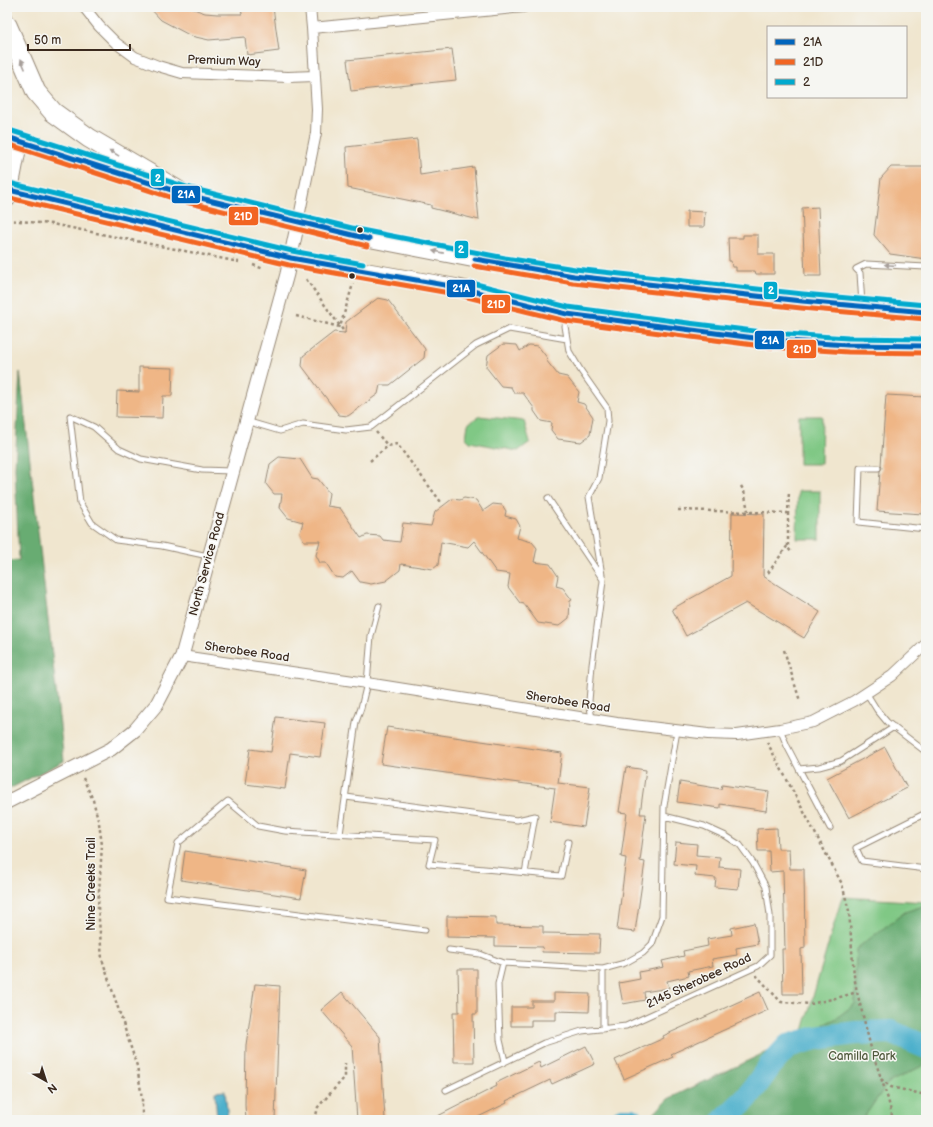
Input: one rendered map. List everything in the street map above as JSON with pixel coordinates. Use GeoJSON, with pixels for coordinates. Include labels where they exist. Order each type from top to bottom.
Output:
{"type":"FeatureCollection","features":[{"type":"Feature","properties":{"kind":"highway"},"geometry":{"type":"LineString","coordinates":[[7,25],[36,92],[53,112],[89,138],[184,194]]}},
{"type":"Feature","properties":{"kind":"highway"},"geometry":{"type":"LineString","coordinates":[[8,192],[12,139]]}},
{"type":"Feature","properties":{"kind":"main road"},"geometry":{"type":"LineString","coordinates":[[12,139],[184,194],[354,236],[504,265],[574,276],[862,307],[926,312]]}},
{"type":"Feature","properties":{"kind":"main road"},"geometry":{"type":"LineString","coordinates":[[8,192],[291,258],[456,287],[567,314],[770,340],[848,345],[926,346]]}},
{"type":"Feature","properties":{"kind":"street","name":"Premium Way"},"geometry":{"type":"LineString","coordinates":[[84,7],[99,26],[116,43],[135,57],[182,74],[288,77],[315,76]]}},
{"type":"Feature","properties":{"kind":"street"},"geometry":{"type":"LineString","coordinates":[[298,222],[316,133],[317,109],[310,7]]}},
{"type":"Feature","properties":{"kind":"street"},"geometry":{"type":"LineString","coordinates":[[312,28],[524,7]]}},
{"type":"Feature","properties":{"kind":"street","name":"North Service Road"},"geometry":{"type":"LineString","coordinates":[[7,802],[111,749],[135,730],[157,704],[182,656],[291,258],[298,222]]}},
{"type":"Feature","properties":{"kind":"street","name":"Sherobee Road"},"geometry":{"type":"LineString","coordinates":[[182,656],[676,731],[737,735],[780,729],[813,722],[867,694],[892,676],[926,644]]}},
{"type":"Feature","properties":{"kind":"lane"},"geometry":{"type":"LineString","coordinates":[[862,307],[860,273],[856,269],[866,264],[926,267]]}},
{"type":"Feature","properties":{"kind":"lane"},"geometry":{"type":"LineString","coordinates":[[567,314],[565,326],[569,351],[607,408],[608,421],[599,478],[590,497],[603,581],[589,701],[592,719]]}},
{"type":"Feature","properties":{"kind":"lane"},"geometry":{"type":"LineString","coordinates":[[246,421],[280,431],[303,424],[346,430],[371,427],[476,346],[509,329],[567,339]]}},
{"type":"Feature","properties":{"kind":"lane"},"geometry":{"type":"LineString","coordinates":[[209,556],[162,546],[116,540],[92,523],[80,503],[70,416],[94,427],[119,449],[141,459],[202,470],[232,471]]}},
{"type":"Feature","properties":{"kind":"lane"},"geometry":{"type":"LineString","coordinates":[[878,468],[860,468],[858,522],[926,529]]}},
{"type":"Feature","properties":{"kind":"lane"},"geometry":{"type":"LineString","coordinates":[[548,498],[603,581]]}},
{"type":"Feature","properties":{"kind":"lane"},"geometry":{"type":"LineString","coordinates":[[340,834],[356,722],[367,683],[371,636],[378,606]]}},
{"type":"Feature","properties":{"kind":"lane"},"geometry":{"type":"LineString","coordinates":[[867,694],[887,722],[926,752]]}},
{"type":"Feature","properties":{"kind":"lane"},"geometry":{"type":"LineString","coordinates":[[799,769],[820,767],[841,762],[894,727]]}},
{"type":"Feature","properties":{"kind":"lane"},"geometry":{"type":"LineString","coordinates":[[780,729],[787,746],[830,828]]}},
{"type":"Feature","properties":{"kind":"lane"},"geometry":{"type":"LineString","coordinates":[[449,950],[480,954],[502,962],[603,969],[625,963],[643,953],[652,944],[662,916],[666,789],[676,731]]}},
{"type":"Feature","properties":{"kind":"lane"},"geometry":{"type":"LineString","coordinates":[[346,797],[517,820],[535,816],[525,873]]}},
{"type":"Feature","properties":{"kind":"lane"},"geometry":{"type":"LineString","coordinates":[[425,930],[167,897],[178,843],[228,801],[258,826],[285,831],[435,840],[429,864],[561,876],[568,842]]}},
{"type":"Feature","properties":{"kind":"lane"},"geometry":{"type":"LineString","coordinates":[[926,813],[856,848],[862,861],[926,869]]}},
{"type":"Feature","properties":{"kind":"lane","name":"2145 Sherobee Road"},"geometry":{"type":"LineString","coordinates":[[446,1090],[544,1043],[582,1031],[626,1026],[758,966],[770,955],[770,915],[766,887],[753,863],[740,845],[726,836],[704,826],[664,816]]}},
{"type":"Feature","properties":{"kind":"lane"},"geometry":{"type":"LineString","coordinates":[[502,962],[498,984],[500,1040],[505,1061]]}},
{"type":"Feature","properties":{"kind":"lane"},"geometry":{"type":"LineString","coordinates":[[603,969],[603,1029]]}},
{"type":"Feature","properties":{"kind":"path"},"geometry":{"type":"LineString","coordinates":[[7,220],[52,224],[239,262]]}},
{"type":"Feature","properties":{"kind":"path"},"geometry":{"type":"LineString","coordinates":[[247,264],[264,269]]}},
{"type":"Feature","properties":{"kind":"path"},"geometry":{"type":"LineString","coordinates":[[340,327],[350,291],[358,270]]}},
{"type":"Feature","properties":{"kind":"path"},"geometry":{"type":"LineString","coordinates":[[306,279],[345,333]]}},
{"type":"Feature","properties":{"kind":"path"},"geometry":{"type":"LineString","coordinates":[[296,316],[340,327]]}},
{"type":"Feature","properties":{"kind":"path"},"geometry":{"type":"LineString","coordinates":[[371,427],[388,446]]}},
{"type":"Feature","properties":{"kind":"path"},"geometry":{"type":"LineString","coordinates":[[370,461],[388,446],[397,444],[441,502]]}},
{"type":"Feature","properties":{"kind":"path"},"geometry":{"type":"LineString","coordinates":[[741,486],[744,491],[748,511]]}},
{"type":"Feature","properties":{"kind":"path"},"geometry":{"type":"LineString","coordinates":[[789,491],[788,548],[792,553]]}},
{"type":"Feature","properties":{"kind":"path"},"geometry":{"type":"LineString","coordinates":[[678,510],[788,512]]}},
{"type":"Feature","properties":{"kind":"path"},"geometry":{"type":"LineString","coordinates":[[768,573],[788,545]]}},
{"type":"Feature","properties":{"kind":"path"},"geometry":{"type":"LineString","coordinates":[[784,650],[800,701]]}},
{"type":"Feature","properties":{"kind":"path"},"geometry":{"type":"LineString","coordinates":[[762,732],[842,884],[849,910],[854,976],[857,992],[871,1048],[888,1099],[893,1120]]}},
{"type":"Feature","properties":{"kind":"path","name":"Nine Creeks Trail"},"geometry":{"type":"LineString","coordinates":[[77,766],[93,800],[99,823],[102,845],[98,907],[102,959],[137,1066],[142,1098],[142,1120]]}},
{"type":"Feature","properties":{"kind":"path"},"geometry":{"type":"LineString","coordinates":[[750,969],[781,1002],[811,1004],[857,992]]}},
{"type":"Feature","properties":{"kind":"path"},"geometry":{"type":"LineString","coordinates":[[315,1120],[318,1107],[345,1077],[346,1063]]}},
{"type":"Feature","properties":{"kind":"path"},"geometry":{"type":"LineString","coordinates":[[880,1078],[891,1087],[926,1095]]}},
{"type":"Feature","properties":{"kind":"green space"},"geometry":{"type":"Polygon","coordinates":[[[20,372],[64,761],[7,789],[7,561],[19,560],[15,468],[20,372]]]}},
{"type":"Feature","properties":{"kind":"green space"},"geometry":{"type":"Polygon","coordinates":[[[479,416],[524,421],[530,442],[518,451],[470,442],[466,438],[468,424],[479,416]]]}},
{"type":"Feature","properties":{"kind":"green space"},"geometry":{"type":"Polygon","coordinates":[[[799,416],[822,416],[821,464],[799,464],[799,416]]]}},
{"type":"Feature","properties":{"kind":"green space"},"geometry":{"type":"Polygon","coordinates":[[[798,491],[820,491],[820,539],[797,539],[798,491]]]}},
{"type":"Feature","properties":{"kind":"green space","name":"Camilla Park"},"geometry":{"type":"Polygon","coordinates":[[[842,897],[926,902],[926,1120],[777,1120],[842,897]]]}},
{"type":"Feature","properties":{"kind":"green space","name":"Camilla Park"},"geometry":{"type":"Polygon","coordinates":[[[926,905],[926,1064],[888,1083],[862,1120],[648,1120],[668,1099],[835,1019],[855,1004],[856,949],[905,912],[926,905]]]}},
{"type":"Feature","properties":{"kind":"water"},"geometry":{"type":"Polygon","coordinates":[[[225,1091],[228,1120],[217,1120],[215,1092],[225,1091]]]}},
{"type":"Feature","properties":{"kind":"building"},"geometry":{"type":"Polygon","coordinates":[[[149,7],[188,7],[205,13],[242,14],[241,7],[273,7],[279,51],[247,55],[245,37],[209,40],[191,36],[161,20],[149,7]]]}},
{"type":"Feature","properties":{"kind":"building"},"geometry":{"type":"Polygon","coordinates":[[[452,49],[456,80],[351,91],[347,60],[452,49]]]}},
{"type":"Feature","properties":{"kind":"building"},"geometry":{"type":"Polygon","coordinates":[[[417,139],[420,175],[474,167],[479,220],[431,208],[431,205],[348,188],[346,147],[417,139]]]}},
{"type":"Feature","properties":{"kind":"building"},"geometry":{"type":"Polygon","coordinates":[[[891,167],[926,167],[926,259],[890,254],[874,235],[881,178],[891,167]]]}},
{"type":"Feature","properties":{"kind":"building"},"geometry":{"type":"Polygon","coordinates":[[[818,207],[821,276],[805,276],[802,208],[818,207]]]}},
{"type":"Feature","properties":{"kind":"building"},"geometry":{"type":"Polygon","coordinates":[[[687,211],[705,212],[704,227],[687,227],[687,211]]]}},
{"type":"Feature","properties":{"kind":"building"},"geometry":{"type":"Polygon","coordinates":[[[743,235],[758,235],[758,254],[774,254],[774,274],[756,274],[755,271],[736,271],[736,267],[732,267],[731,261],[729,261],[728,238],[743,238],[743,235]]]}},
{"type":"Feature","properties":{"kind":"building"},"geometry":{"type":"Polygon","coordinates":[[[378,298],[388,300],[425,349],[424,358],[390,385],[380,385],[378,394],[348,416],[339,415],[302,366],[303,356],[334,332],[345,333],[346,322],[378,298]]]}},
{"type":"Feature","properties":{"kind":"building"},"geometry":{"type":"Polygon","coordinates":[[[503,344],[517,345],[520,351],[529,345],[538,346],[548,359],[546,360],[558,375],[567,377],[579,392],[577,402],[584,404],[593,417],[590,435],[581,442],[558,439],[551,430],[552,423],[541,421],[523,393],[514,393],[511,387],[501,386],[486,367],[488,355],[503,344]]]}},
{"type":"Feature","properties":{"kind":"building"},"geometry":{"type":"Polygon","coordinates":[[[139,367],[173,368],[172,396],[163,396],[162,418],[116,417],[117,391],[139,392],[139,367]]]}},
{"type":"Feature","properties":{"kind":"building"},"geometry":{"type":"Polygon","coordinates":[[[886,395],[926,397],[926,479],[923,514],[877,511],[880,471],[882,468],[886,395]]]}},
{"type":"Feature","properties":{"kind":"building"},"geometry":{"type":"Polygon","coordinates":[[[279,457],[300,459],[312,478],[318,479],[329,493],[327,506],[340,508],[361,538],[367,535],[380,536],[383,540],[400,542],[403,523],[431,526],[435,512],[452,499],[460,500],[464,498],[476,500],[483,511],[493,504],[502,505],[506,511],[505,516],[516,519],[520,526],[517,538],[532,542],[537,548],[534,562],[550,564],[558,576],[556,586],[563,588],[572,600],[570,601],[569,618],[559,626],[538,623],[524,604],[520,603],[508,587],[510,574],[496,572],[474,541],[468,547],[441,542],[438,565],[433,569],[401,564],[400,570],[386,581],[371,584],[360,582],[352,571],[343,578],[335,577],[326,563],[320,563],[316,555],[320,541],[304,541],[300,533],[303,522],[288,518],[280,508],[282,494],[274,494],[266,484],[270,464],[279,457]]]}},
{"type":"Feature","properties":{"kind":"building"},"geometry":{"type":"Polygon","coordinates":[[[732,513],[764,514],[763,576],[820,612],[804,638],[746,603],[686,636],[672,609],[731,576],[732,513]]]}},
{"type":"Feature","properties":{"kind":"building"},"geometry":{"type":"Polygon","coordinates":[[[276,717],[325,723],[320,757],[290,753],[285,789],[245,784],[250,749],[271,752],[276,717]]]}},
{"type":"Feature","properties":{"kind":"building"},"geometry":{"type":"Polygon","coordinates":[[[387,727],[562,753],[558,783],[590,787],[584,827],[550,822],[555,788],[381,764],[387,727]]]}},
{"type":"Feature","properties":{"kind":"building"},"geometry":{"type":"Polygon","coordinates":[[[885,747],[907,788],[849,818],[827,778],[885,747]]]}},
{"type":"Feature","properties":{"kind":"building"},"geometry":{"type":"Polygon","coordinates":[[[626,767],[646,770],[640,814],[646,814],[640,861],[645,862],[635,932],[617,930],[626,858],[621,857],[627,813],[619,812],[626,767]]]}},
{"type":"Feature","properties":{"kind":"building"},"geometry":{"type":"Polygon","coordinates":[[[680,782],[721,789],[722,785],[769,792],[766,811],[720,804],[720,808],[677,802],[680,782]]]}},
{"type":"Feature","properties":{"kind":"building"},"geometry":{"type":"Polygon","coordinates":[[[777,828],[778,849],[789,849],[790,869],[804,869],[805,948],[801,949],[802,994],[783,994],[782,949],[785,949],[783,871],[770,872],[769,851],[758,851],[757,829],[777,828]]]}},
{"type":"Feature","properties":{"kind":"building"},"geometry":{"type":"Polygon","coordinates":[[[676,842],[697,844],[696,855],[720,857],[719,867],[740,869],[738,889],[715,887],[716,878],[695,876],[696,866],[674,864],[676,842]]]}},
{"type":"Feature","properties":{"kind":"building"},"geometry":{"type":"Polygon","coordinates":[[[185,851],[306,870],[301,898],[181,880],[185,851]]]}},
{"type":"Feature","properties":{"kind":"building"},"geometry":{"type":"Polygon","coordinates":[[[447,916],[496,917],[496,925],[543,926],[543,933],[600,934],[599,953],[542,952],[543,947],[495,946],[495,938],[447,937],[447,916]]]}},
{"type":"Feature","properties":{"kind":"building"},"geometry":{"type":"Polygon","coordinates":[[[754,923],[758,944],[736,948],[737,955],[712,959],[713,966],[688,971],[689,976],[667,981],[669,988],[644,992],[645,1000],[623,1004],[619,983],[640,979],[639,972],[664,967],[662,961],[684,956],[683,951],[708,946],[707,939],[732,935],[731,928],[754,923]]]}},
{"type":"Feature","properties":{"kind":"building"},"geometry":{"type":"Polygon","coordinates":[[[458,969],[477,969],[477,1014],[473,1014],[474,1062],[454,1062],[453,1012],[459,1012],[458,969]]]}},
{"type":"Feature","properties":{"kind":"building"},"geometry":{"type":"Polygon","coordinates":[[[255,984],[280,986],[275,1120],[246,1120],[246,1045],[255,984]]]}},
{"type":"Feature","properties":{"kind":"building"},"geometry":{"type":"Polygon","coordinates":[[[342,992],[380,1037],[385,1120],[357,1120],[352,1046],[321,1010],[342,992]]]}},
{"type":"Feature","properties":{"kind":"building"},"geometry":{"type":"Polygon","coordinates":[[[760,992],[768,1010],[671,1054],[673,1057],[624,1079],[615,1060],[664,1038],[663,1036],[760,992]]]}},
{"type":"Feature","properties":{"kind":"building"},"geometry":{"type":"Polygon","coordinates":[[[554,993],[590,994],[589,1012],[556,1011],[556,1020],[531,1020],[531,1026],[511,1026],[511,1007],[532,1007],[532,1001],[554,1001],[554,993]]]}},
{"type":"Feature","properties":{"kind":"building"},"geometry":{"type":"Polygon","coordinates":[[[586,1046],[595,1064],[552,1084],[550,1080],[506,1101],[507,1103],[472,1120],[430,1120],[497,1086],[496,1083],[539,1062],[541,1068],[586,1046]]]}},
{"type":"Feature","properties":{"kind":"waterway"},"geometry":{"type":"LineString","coordinates":[[724,1120],[747,1098],[770,1066],[788,1046],[816,1038],[856,1033],[891,1032],[926,1047]]}},
{"type":"Feature","properties":{"kind":"waterway"},"geometry":{"type":"LineString","coordinates":[[622,1120],[632,1120]]}},
{"type":"Feature","properties":{"kind":"transit line","name":"2"},"geometry":{"type":"LineString","coordinates":[[9,130],[186,187],[356,229],[505,258],[575,269],[803,294],[926,305]]}},
{"type":"Feature","properties":{"kind":"transit line","name":"21A"},"geometry":{"type":"LineString","coordinates":[[7,137],[184,194],[369,239]]}},
{"type":"Feature","properties":{"kind":"transit line","name":"21D"},"geometry":{"type":"LineString","coordinates":[[7,144],[182,201],[367,246]]}},
{"type":"Feature","properties":{"kind":"transit line","name":"2"},"geometry":{"type":"LineString","coordinates":[[9,183],[292,251],[363,264]]}},
{"type":"Feature","properties":{"kind":"transit line","name":"21A"},"geometry":{"type":"LineString","coordinates":[[7,197],[9,190],[291,258],[456,287],[567,314],[770,340],[848,345],[926,346]]}},
{"type":"Feature","properties":{"kind":"transit line","name":"21D"},"geometry":{"type":"LineString","coordinates":[[14,199],[289,265],[455,294],[566,321],[770,347],[848,352],[926,353]]}},
{"type":"Feature","properties":{"kind":"transit line","name":"21A"},"geometry":{"type":"LineString","coordinates":[[475,259],[574,276],[802,301],[926,312]]}},
{"type":"Feature","properties":{"kind":"transit line","name":"21D"},"geometry":{"type":"LineString","coordinates":[[474,266],[573,283],[801,308],[925,319]]}},
{"type":"Feature","properties":{"kind":"transit line","name":"2"},"geometry":{"type":"LineString","coordinates":[[472,283],[568,307],[688,323],[771,333],[848,338],[926,339]]}}]}
